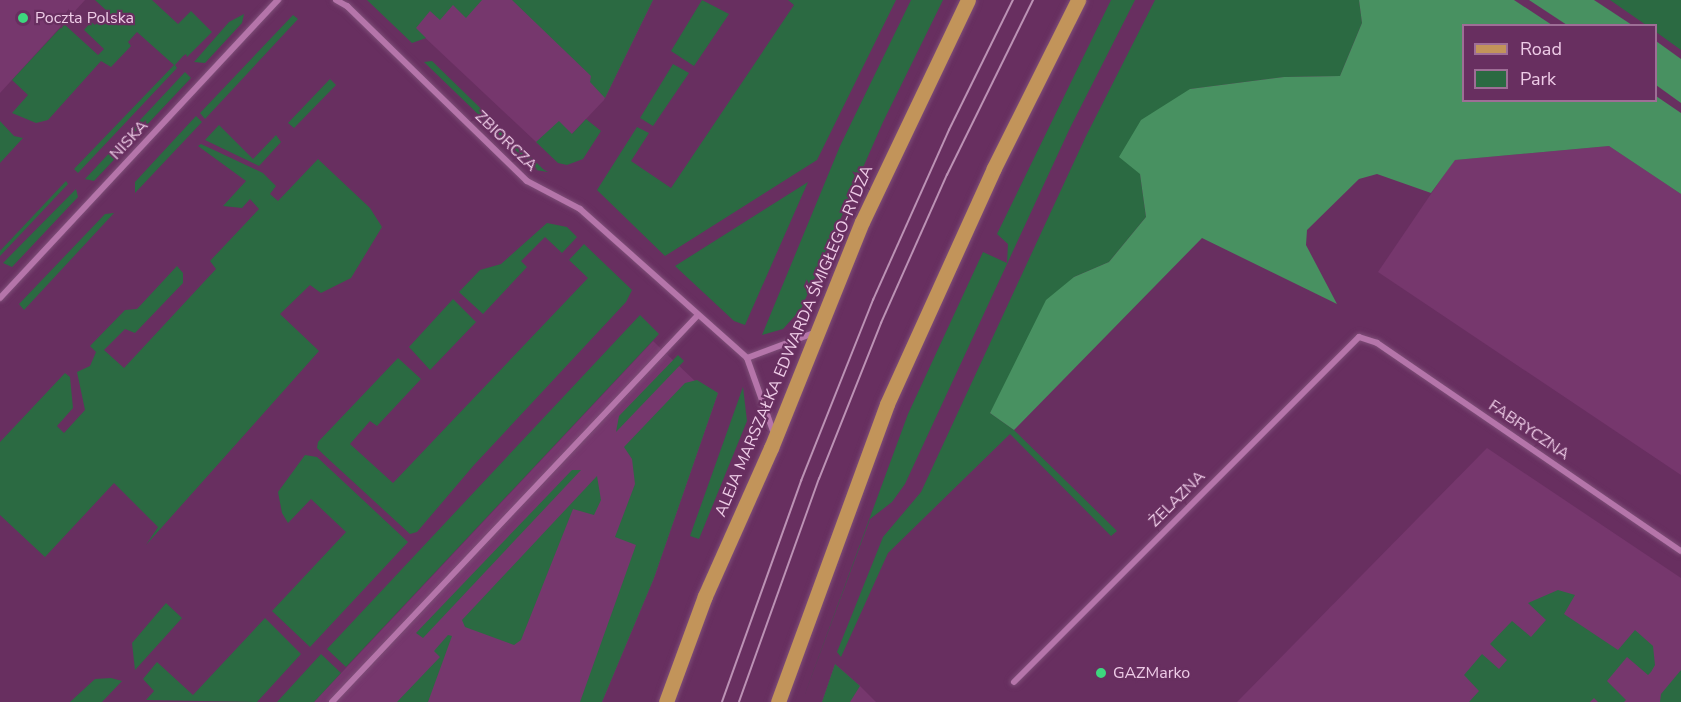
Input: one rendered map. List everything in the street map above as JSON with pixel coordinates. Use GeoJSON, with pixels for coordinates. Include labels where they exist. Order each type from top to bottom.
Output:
{"type":"FeatureCollection","features":[{"type":"Feature","properties":{"kind":"main road","name":"ALEJA MARSZAŁKA EDWARDA ŚMIGŁEGO-RYDZA"},"geometry":{"type":"LineString","coordinates":[[666,702],[705,596],[775,438],[885,172],[968,0]]}},
{"type":"Feature","properties":{"kind":"main road"},"geometry":{"type":"LineString","coordinates":[[778,702],[887,404],[994,168],[1078,0]]}},
{"type":"Feature","properties":{"kind":"street","name":"NISKA"},"geometry":{"type":"LineString","coordinates":[[0,298],[278,0]]}},
{"type":"Feature","properties":{"kind":"street","name":"ZBIORCZA"},"geometry":{"type":"LineString","coordinates":[[336,0],[347,6],[527,182],[580,208],[697,316],[747,358]]}},
{"type":"Feature","properties":{"kind":"street"},"geometry":{"type":"LineString","coordinates":[[332,702],[697,316]]}},
{"type":"Feature","properties":{"kind":"street"},"geometry":{"type":"LineString","coordinates":[[775,438],[747,358],[818,331]]}},
{"type":"Feature","properties":{"kind":"street","name":"FABRYCZNA"},"geometry":{"type":"LineString","coordinates":[[1359,337],[1377,343],[1681,550]]}},
{"type":"Feature","properties":{"kind":"street","name":"ŻELAZNA"},"geometry":{"type":"LineString","coordinates":[[1014,682],[1359,337]]}},
{"type":"Feature","properties":{"kind":"shaded area"},"geometry":{"type":"Polygon","coordinates":[[[0,0],[85,0],[0,93],[0,0]]]}},
{"type":"Feature","properties":{"kind":"shaded area"},"geometry":{"type":"Polygon","coordinates":[[[385,0],[653,0],[604,100],[551,156],[385,0]]]}},
{"type":"Feature","properties":{"kind":"shaded area"},"geometry":{"type":"Polygon","coordinates":[[[1609,146],[1681,194],[1681,475],[1378,272],[1454,160],[1609,146]]]}},
{"type":"Feature","properties":{"kind":"shaded area"},"geometry":{"type":"Polygon","coordinates":[[[653,341],[695,381],[718,393],[654,578],[602,702],[314,702],[653,341]]]}},
{"type":"Feature","properties":{"kind":"shaded area"},"geometry":{"type":"Polygon","coordinates":[[[1487,448],[1681,578],[1681,702],[1237,702],[1487,448]]]}},
{"type":"Feature","properties":{"kind":"shaded area"},"geometry":{"type":"Polygon","coordinates":[[[835,664],[860,686],[876,702],[822,702],[835,664]]]}},
{"type":"Feature","properties":{"kind":"green space"},"geometry":{"type":"Polygon","coordinates":[[[95,0],[152,0],[178,24],[191,11],[212,32],[187,57],[186,54],[183,56],[175,65],[177,68],[78,173],[74,169],[174,65],[137,32],[128,42],[131,46],[111,67],[101,61],[48,120],[36,123],[12,113],[28,95],[12,80],[64,24],[98,55],[104,49],[84,30],[91,22],[95,25],[108,12],[95,0]]]}},
{"type":"Feature","properties":{"kind":"green space"},"geometry":{"type":"Polygon","coordinates":[[[367,0],[482,0],[466,18],[453,5],[440,20],[430,11],[416,28],[426,38],[412,43],[367,0]]]}},
{"type":"Feature","properties":{"kind":"green space"},"geometry":{"type":"Polygon","coordinates":[[[512,0],[653,0],[605,98],[590,82],[591,76],[512,0]]]}},
{"type":"Feature","properties":{"kind":"green space"},"geometry":{"type":"Polygon","coordinates":[[[702,0],[729,14],[694,66],[671,51],[702,0]]]}},
{"type":"Feature","properties":{"kind":"green space"},"geometry":{"type":"Polygon","coordinates":[[[788,0],[896,0],[817,160],[665,256],[597,190],[637,127],[649,133],[631,161],[671,188],[794,5],[788,0]]]}},
{"type":"Feature","properties":{"kind":"green space"},"geometry":{"type":"Polygon","coordinates":[[[911,0],[943,0],[883,122],[801,309],[783,329],[762,335],[840,146],[911,0]]]}},
{"type":"Feature","properties":{"kind":"green space"},"geometry":{"type":"Polygon","coordinates":[[[1111,0],[1135,0],[1070,128],[905,484],[892,502],[870,519],[802,702],[908,414],[983,252],[1007,263],[1008,244],[997,234],[1111,0]]]}},
{"type":"Feature","properties":{"kind":"green space"},"geometry":{"type":"Polygon","coordinates":[[[1155,0],[1359,0],[1362,23],[1340,76],[1284,77],[1190,89],[1140,174],[1146,217],[1109,262],[1074,277],[990,413],[1014,430],[1117,531],[1111,536],[1010,434],[888,553],[841,657],[837,652],[883,537],[921,492],[1086,136],[1155,0]]]}},
{"type":"Feature","properties":{"kind":"green space"},"geometry":{"type":"Polygon","coordinates":[[[1359,0],[1514,0],[1550,24],[1462,24],[1462,102],[1657,102],[1657,97],[1681,113],[1681,194],[1609,146],[1455,160],[1431,193],[1377,174],[1359,179],[1307,230],[1306,245],[1337,304],[1202,238],[1014,430],[990,413],[1046,300],[1074,277],[1109,262],[1146,217],[1140,174],[1119,157],[1141,120],[1190,89],[1284,77],[1340,76],[1362,23],[1359,0]]]}},
{"type":"Feature","properties":{"kind":"green space"},"geometry":{"type":"Polygon","coordinates":[[[1529,0],[1594,0],[1630,24],[1565,24],[1529,0]]]}},
{"type":"Feature","properties":{"kind":"green space"},"geometry":{"type":"Polygon","coordinates":[[[1610,0],[1681,0],[1681,50],[1657,33],[1657,24],[1645,24],[1610,0]]]}},
{"type":"Feature","properties":{"kind":"green space"},"geometry":{"type":"Polygon","coordinates":[[[244,14],[242,23],[205,63],[194,62],[229,22],[244,14]]]}},
{"type":"Feature","properties":{"kind":"green space"},"geometry":{"type":"Polygon","coordinates":[[[293,15],[298,19],[205,119],[200,113],[293,15]]]}},
{"type":"Feature","properties":{"kind":"green space"},"geometry":{"type":"Polygon","coordinates":[[[1657,42],[1681,59],[1681,103],[1657,86],[1657,42]]]}},
{"type":"Feature","properties":{"kind":"green space"},"geometry":{"type":"Polygon","coordinates":[[[432,61],[548,172],[536,170],[424,62],[432,61]]]}},
{"type":"Feature","properties":{"kind":"green space"},"geometry":{"type":"Polygon","coordinates":[[[673,64],[689,73],[653,126],[640,118],[673,64]]]}},
{"type":"Feature","properties":{"kind":"green space"},"geometry":{"type":"Polygon","coordinates":[[[185,72],[191,78],[94,181],[85,179],[185,72]]]}},
{"type":"Feature","properties":{"kind":"green space"},"geometry":{"type":"Polygon","coordinates":[[[330,79],[336,85],[294,128],[288,123],[330,79]]]}},
{"type":"Feature","properties":{"kind":"green space"},"geometry":{"type":"Polygon","coordinates":[[[196,116],[202,122],[135,193],[135,182],[196,116]]]}},
{"type":"Feature","properties":{"kind":"green space"},"geometry":{"type":"Polygon","coordinates":[[[586,119],[601,131],[583,159],[567,165],[558,163],[536,142],[559,121],[572,134],[586,119]]]}},
{"type":"Feature","properties":{"kind":"green space"},"geometry":{"type":"Polygon","coordinates":[[[0,121],[14,136],[23,138],[0,163],[0,121]]]}},
{"type":"Feature","properties":{"kind":"green space"},"geometry":{"type":"Polygon","coordinates":[[[219,125],[253,159],[276,135],[281,142],[259,166],[205,140],[219,125]]]}},
{"type":"Feature","properties":{"kind":"green space"},"geometry":{"type":"Polygon","coordinates":[[[201,144],[263,173],[276,186],[270,194],[278,201],[318,159],[370,208],[382,227],[351,278],[321,293],[310,285],[280,314],[319,351],[146,545],[158,527],[114,483],[45,557],[0,515],[0,442],[65,373],[70,377],[73,408],[57,426],[64,433],[85,410],[77,372],[90,366],[96,352],[90,346],[125,310],[137,309],[177,266],[183,273],[183,283],[135,333],[125,329],[104,350],[124,368],[216,269],[210,261],[259,209],[250,199],[242,208],[223,206],[246,181],[198,146],[201,144]]]}},
{"type":"Feature","properties":{"kind":"green space"},"geometry":{"type":"Polygon","coordinates":[[[66,181],[68,184],[0,256],[0,251],[66,181]]]}},
{"type":"Feature","properties":{"kind":"green space"},"geometry":{"type":"Polygon","coordinates":[[[808,182],[745,325],[734,321],[675,266],[808,182]]]}},
{"type":"Feature","properties":{"kind":"green space"},"geometry":{"type":"Polygon","coordinates":[[[76,189],[78,197],[12,267],[3,263],[76,189]]]}},
{"type":"Feature","properties":{"kind":"green space"},"geometry":{"type":"Polygon","coordinates":[[[114,213],[24,310],[19,304],[105,214],[114,213]]]}},
{"type":"Feature","properties":{"kind":"green space"},"geometry":{"type":"Polygon","coordinates":[[[547,223],[567,227],[577,237],[562,253],[545,237],[521,261],[527,267],[483,314],[459,292],[480,270],[501,264],[547,223]]]}},
{"type":"Feature","properties":{"kind":"green space"},"geometry":{"type":"Polygon","coordinates":[[[584,244],[632,290],[626,302],[474,465],[417,532],[410,534],[317,448],[318,442],[398,358],[421,379],[377,426],[370,421],[350,444],[393,483],[588,278],[569,260],[584,244]]]}},
{"type":"Feature","properties":{"kind":"green space"},"geometry":{"type":"Polygon","coordinates":[[[453,299],[476,322],[430,370],[409,347],[453,299]]]}},
{"type":"Feature","properties":{"kind":"green space"},"geometry":{"type":"Polygon","coordinates":[[[640,315],[659,334],[346,667],[327,649],[640,315]]]}},
{"type":"Feature","properties":{"kind":"green space"},"geometry":{"type":"Polygon","coordinates":[[[678,355],[684,361],[616,432],[619,416],[678,355]]]}},
{"type":"Feature","properties":{"kind":"green space"},"geometry":{"type":"Polygon","coordinates":[[[697,380],[718,393],[654,578],[602,702],[580,702],[636,545],[615,537],[635,484],[632,459],[624,447],[685,383],[697,380]]]}},
{"type":"Feature","properties":{"kind":"green space"},"geometry":{"type":"Polygon","coordinates":[[[743,387],[747,421],[699,539],[690,536],[743,387]]]}},
{"type":"Feature","properties":{"kind":"green space"},"geometry":{"type":"Polygon","coordinates":[[[305,455],[317,457],[408,542],[310,647],[272,611],[346,532],[311,499],[288,523],[282,513],[278,492],[305,455]]]}},
{"type":"Feature","properties":{"kind":"green space"},"geometry":{"type":"Polygon","coordinates":[[[572,470],[581,470],[423,638],[416,633],[572,470]]]}},
{"type":"Feature","properties":{"kind":"green space"},"geometry":{"type":"Polygon","coordinates":[[[597,476],[601,500],[594,515],[573,509],[521,640],[514,645],[465,627],[462,620],[597,476]]]}},
{"type":"Feature","properties":{"kind":"green space"},"geometry":{"type":"Polygon","coordinates":[[[1558,590],[1575,595],[1564,614],[1618,650],[1635,630],[1653,646],[1655,665],[1651,672],[1648,675],[1627,657],[1607,681],[1626,700],[1624,702],[1598,702],[1594,698],[1590,702],[1469,702],[1479,691],[1464,675],[1482,654],[1499,669],[1507,660],[1490,644],[1512,621],[1531,637],[1546,620],[1528,603],[1558,590]]]}},
{"type":"Feature","properties":{"kind":"green space"},"geometry":{"type":"Polygon","coordinates":[[[166,603],[182,618],[135,670],[132,643],[166,603]]]}},
{"type":"Feature","properties":{"kind":"green space"},"geometry":{"type":"Polygon","coordinates":[[[265,618],[301,654],[257,702],[146,700],[154,691],[143,679],[157,662],[193,695],[265,618]]]}},
{"type":"Feature","properties":{"kind":"green space"},"geometry":{"type":"Polygon","coordinates":[[[448,635],[452,636],[428,702],[397,702],[440,657],[434,651],[448,635]]]}},
{"type":"Feature","properties":{"kind":"green space"},"geometry":{"type":"Polygon","coordinates":[[[321,654],[341,673],[314,702],[277,702],[321,654]]]}},
{"type":"Feature","properties":{"kind":"green space"},"geometry":{"type":"Polygon","coordinates":[[[835,664],[860,686],[850,702],[822,702],[835,664]]]}},
{"type":"Feature","properties":{"kind":"green space"},"geometry":{"type":"Polygon","coordinates":[[[1681,670],[1681,702],[1660,702],[1661,694],[1681,670]]]}},
{"type":"Feature","properties":{"kind":"green space"},"geometry":{"type":"Polygon","coordinates":[[[111,678],[122,681],[102,702],[70,702],[95,679],[111,678]]]}},
{"type":"Feature","properties":{"kind":"tram line"},"geometry":{"type":"LineString","coordinates":[[722,702],[801,481],[873,300],[949,130],[1013,0]]}},
{"type":"Feature","properties":{"kind":"tram line"},"geometry":{"type":"LineString","coordinates":[[739,702],[819,479],[881,323],[947,175],[1033,0]]}},
{"type":"Feature","properties":{"kind":"place","name":"Poczta Polska"},"geometry":{"type":"Point","coordinates":[23,18]}},
{"type":"Feature","properties":{"kind":"place","name":"GAZMarko"},"geometry":{"type":"Point","coordinates":[1101,673]}}]}
